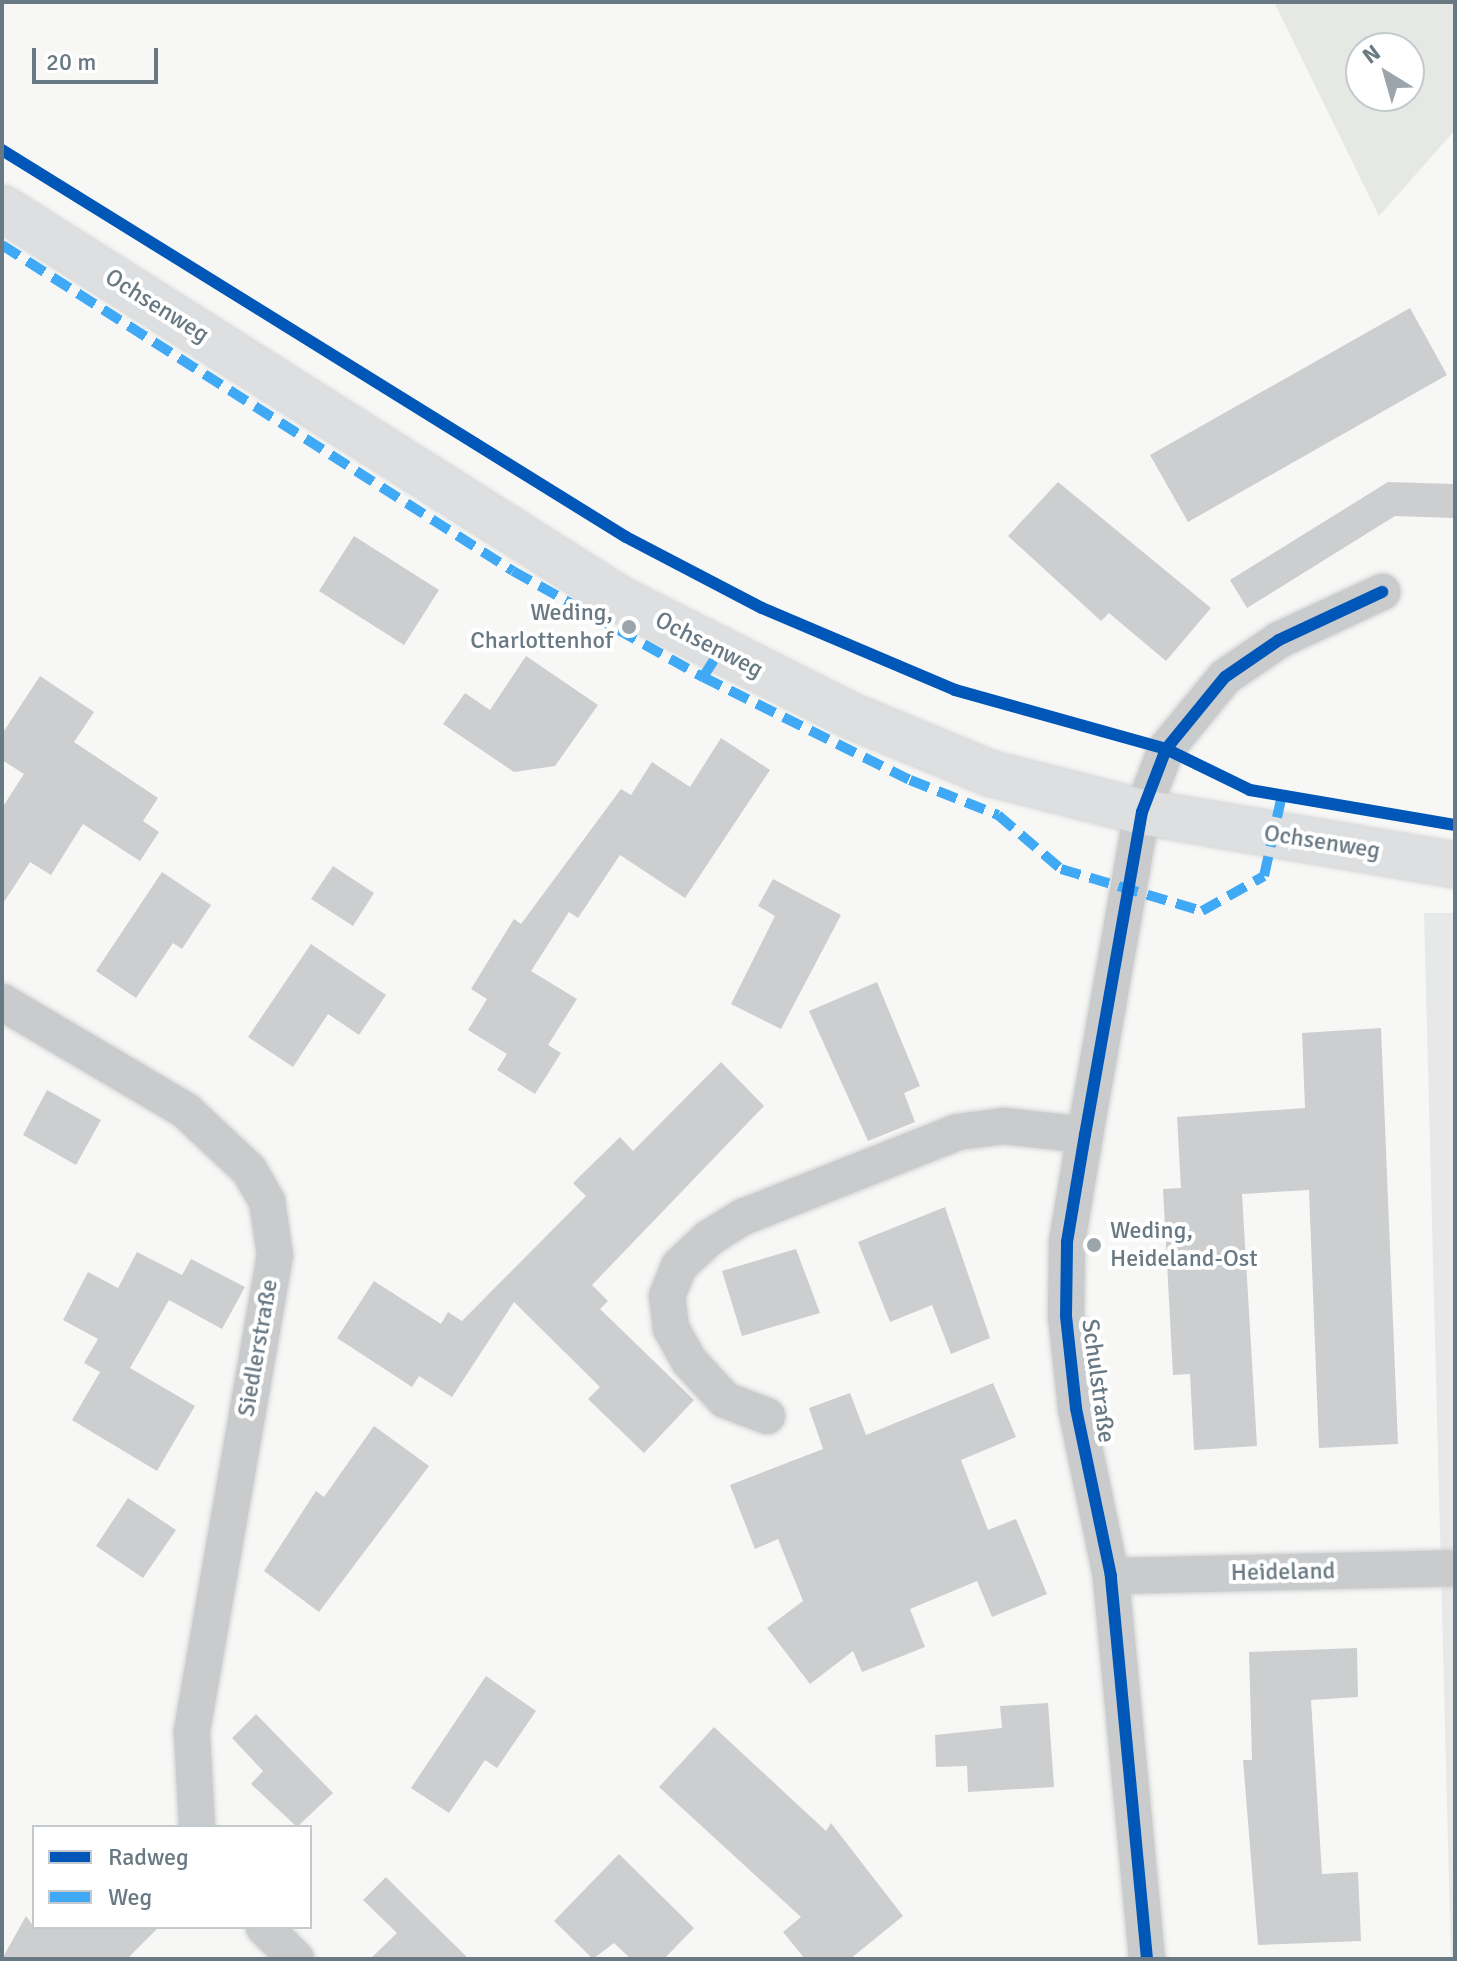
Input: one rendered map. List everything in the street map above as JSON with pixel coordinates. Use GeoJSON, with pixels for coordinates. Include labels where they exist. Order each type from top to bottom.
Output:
{"type":"FeatureCollection","features":[{"type":"Feature","properties":{"kind":"main road","name":"Ochsenweg"},"geometry":{"type":"LineString","coordinates":[[2,208],[621,600],[854,717],[989,773],[1142,812],[1455,865]]}},
{"type":"Feature","properties":{"kind":"street","name":"Schulstraße"},"geometry":{"type":"LineString","coordinates":[[1147,1959],[1111,1576],[1076,1408],[1066,1316],[1067,1242],[1085,1135],[1142,812],[1166,749],[1225,677],[1279,640],[1382,592]]}},
{"type":"Feature","properties":{"kind":"street","name":"Siedlerstraße"},"geometry":{"type":"LineString","coordinates":[[2,1002],[186,1111],[249,1170],[267,1201],[275,1255],[192,1733],[197,1825]]}},
{"type":"Feature","properties":{"kind":"street"},"geometry":{"type":"LineString","coordinates":[[767,1416],[725,1400],[689,1361],[671,1328],[667,1296],[679,1266],[709,1238],[743,1217],[958,1132],[1004,1126],[1085,1135]]}},
{"type":"Feature","properties":{"kind":"street","name":"Heideland"},"geometry":{"type":"LineString","coordinates":[[1111,1576],[1455,1568]]}},
{"type":"Feature","properties":{"kind":"street"},"geometry":{"type":"LineString","coordinates":[[266,1929],[296,1959]]}},
{"type":"Feature","properties":{"kind":"shaded area"},"geometry":{"type":"Polygon","coordinates":[[[1274,2],[1455,2],[1455,130],[1379,216],[1274,2]]]}},
{"type":"Feature","properties":{"kind":"shaded area"},"geometry":{"type":"Polygon","coordinates":[[[1424,913],[1455,913],[1455,1959],[1451,1959],[1424,913]]]}},
{"type":"Feature","properties":{"kind":"building"},"geometry":{"type":"Polygon","coordinates":[[[1410,308],[1447,375],[1188,522],[1150,455],[1410,308]]]}},
{"type":"Feature","properties":{"kind":"building"},"geometry":{"type":"Polygon","coordinates":[[[1058,482],[1211,608],[1166,661],[1109,613],[1101,621],[1008,536],[1058,482]]]}},
{"type":"Feature","properties":{"kind":"building"},"geometry":{"type":"Polygon","coordinates":[[[1388,482],[1454,484],[1453,518],[1395,516],[1247,608],[1230,580],[1388,482]]]}},
{"type":"Feature","properties":{"kind":"building"},"geometry":{"type":"Polygon","coordinates":[[[354,536],[439,590],[404,645],[319,591],[354,536]]]}},
{"type":"Feature","properties":{"kind":"building"},"geometry":{"type":"Polygon","coordinates":[[[526,656],[598,705],[555,766],[514,772],[443,724],[465,693],[490,710],[526,656]]]}},
{"type":"Feature","properties":{"kind":"building"},"geometry":{"type":"Polygon","coordinates":[[[40,676],[94,712],[74,742],[158,798],[143,821],[159,832],[140,861],[83,824],[51,875],[30,862],[2,905],[2,808],[24,774],[2,760],[2,734],[40,676]]]}},
{"type":"Feature","properties":{"kind":"building"},"geometry":{"type":"Polygon","coordinates":[[[721,738],[770,770],[685,898],[620,855],[578,918],[569,912],[531,971],[577,999],[548,1045],[561,1053],[535,1094],[497,1070],[507,1054],[468,1030],[487,999],[471,989],[514,919],[521,924],[621,789],[631,795],[652,762],[690,787],[721,738]]]}},
{"type":"Feature","properties":{"kind":"building"},"geometry":{"type":"Polygon","coordinates":[[[333,866],[374,893],[353,926],[311,899],[333,866]]]}},
{"type":"Feature","properties":{"kind":"building"},"geometry":{"type":"Polygon","coordinates":[[[162,872],[211,905],[182,949],[173,943],[136,998],[96,971],[162,872]]]}},
{"type":"Feature","properties":{"kind":"building"},"geometry":{"type":"Polygon","coordinates":[[[773,879],[841,915],[781,1029],[731,1004],[775,916],[758,906],[773,879]]]}},
{"type":"Feature","properties":{"kind":"building"},"geometry":{"type":"Polygon","coordinates":[[[311,944],[386,995],[359,1035],[328,1014],[293,1067],[248,1037],[311,944]]]}},
{"type":"Feature","properties":{"kind":"building"},"geometry":{"type":"Polygon","coordinates":[[[877,982],[920,1086],[904,1093],[915,1122],[868,1141],[809,1011],[877,982]]]}},
{"type":"Feature","properties":{"kind":"building"},"geometry":{"type":"Polygon","coordinates":[[[1381,1028],[1398,1444],[1319,1448],[1309,1190],[1242,1194],[1257,1446],[1194,1450],[1190,1374],[1173,1375],[1163,1189],[1181,1188],[1177,1117],[1305,1108],[1302,1033],[1381,1028]]]}},
{"type":"Feature","properties":{"kind":"building"},"geometry":{"type":"Polygon","coordinates":[[[721,1062],[764,1106],[592,1285],[608,1301],[600,1309],[694,1400],[644,1453],[588,1399],[600,1387],[514,1302],[452,1397],[419,1376],[412,1387],[337,1338],[374,1281],[441,1324],[448,1312],[462,1321],[586,1196],[573,1183],[620,1137],[633,1151],[721,1062]]]}},
{"type":"Feature","properties":{"kind":"building"},"geometry":{"type":"Polygon","coordinates":[[[47,1090],[101,1120],[76,1165],[23,1135],[47,1090]]]}},
{"type":"Feature","properties":{"kind":"building"},"geometry":{"type":"Polygon","coordinates":[[[945,1207],[990,1338],[951,1354],[932,1305],[890,1322],[858,1242],[945,1207]]]}},
{"type":"Feature","properties":{"kind":"building"},"geometry":{"type":"Polygon","coordinates":[[[796,1249],[820,1313],[742,1336],[722,1271],[796,1249]]]}},
{"type":"Feature","properties":{"kind":"building"},"geometry":{"type":"Polygon","coordinates":[[[137,1252],[182,1275],[191,1259],[245,1287],[222,1329],[169,1300],[130,1368],[195,1406],[157,1471],[72,1420],[100,1372],[84,1363],[98,1339],[63,1320],[88,1272],[118,1288],[137,1252]]]}},
{"type":"Feature","properties":{"kind":"building"},"geometry":{"type":"Polygon","coordinates":[[[993,1383],[1016,1437],[961,1460],[988,1530],[1016,1519],[1047,1594],[992,1617],[977,1581],[910,1609],[925,1647],[862,1672],[853,1651],[810,1684],[767,1628],[803,1601],[778,1539],[755,1549],[730,1485],[823,1449],[809,1408],[850,1393],[866,1435],[993,1383]]]}},
{"type":"Feature","properties":{"kind":"building"},"geometry":{"type":"Polygon","coordinates":[[[374,1426],[429,1466],[319,1612],[264,1571],[316,1491],[324,1497],[374,1426]]]}},
{"type":"Feature","properties":{"kind":"building"},"geometry":{"type":"Polygon","coordinates":[[[128,1498],[176,1530],[143,1578],[96,1546],[128,1498]]]}},
{"type":"Feature","properties":{"kind":"building"},"geometry":{"type":"Polygon","coordinates":[[[1357,1648],[1358,1697],[1311,1700],[1322,1874],[1358,1872],[1361,1941],[1258,1945],[1243,1760],[1252,1760],[1249,1652],[1357,1648]]]}},
{"type":"Feature","properties":{"kind":"building"},"geometry":{"type":"Polygon","coordinates":[[[486,1676],[536,1711],[497,1768],[485,1760],[449,1813],[411,1788],[486,1676]]]}},
{"type":"Feature","properties":{"kind":"building"},"geometry":{"type":"Polygon","coordinates":[[[1048,1703],[1054,1787],[968,1792],[967,1766],[936,1767],[935,1735],[1002,1728],[1000,1706],[1048,1703]]]}},
{"type":"Feature","properties":{"kind":"building"},"geometry":{"type":"Polygon","coordinates":[[[256,1714],[333,1793],[299,1825],[295,1825],[251,1784],[263,1771],[232,1738],[256,1714]]]}},
{"type":"Feature","properties":{"kind":"building"},"geometry":{"type":"Polygon","coordinates":[[[714,1727],[826,1831],[831,1823],[903,1916],[850,1959],[805,1959],[783,1932],[801,1917],[659,1787],[714,1727]]]}},
{"type":"Feature","properties":{"kind":"building"},"geometry":{"type":"Polygon","coordinates":[[[619,1854],[694,1928],[664,1959],[631,1959],[614,1943],[593,1959],[554,1921],[619,1854]]]}},
{"type":"Feature","properties":{"kind":"building"},"geometry":{"type":"Polygon","coordinates":[[[386,1877],[469,1959],[370,1959],[397,1933],[363,1900],[386,1877]]]}},
{"type":"Feature","properties":{"kind":"building"},"geometry":{"type":"Polygon","coordinates":[[[26,1916],[32,1929],[157,1929],[127,1959],[2,1959],[26,1916]]]}},
{"type":"Feature","properties":{"kind":"marked path"},"geometry":{"type":"LineString","coordinates":[[2,245],[513,571],[703,677],[910,780],[998,815],[1061,869],[1202,911],[1264,876],[1282,795]]}},
{"type":"Feature","properties":{"kind":"marked path"},"geometry":{"type":"LineString","coordinates":[[703,677],[720,651]]}},
{"type":"Feature","properties":{"kind":"cycle path"},"geometry":{"type":"LineString","coordinates":[[2,150],[626,537],[762,608],[955,690],[1166,749],[1250,790],[1455,825]]}},
{"type":"Feature","properties":{"kind":"cycle path"},"geometry":{"type":"LineString","coordinates":[[1147,1959],[1111,1576],[1076,1408],[1066,1316],[1067,1242],[1085,1135],[1142,812],[1166,749],[1225,677],[1279,640],[1382,592]]}},
{"type":"Feature","properties":{"kind":"place","name":"Weding, Charlottenhof"},"geometry":{"type":"Point","coordinates":[629,627]}},
{"type":"Feature","properties":{"kind":"place","name":"Weding, Heideland-Ost"},"geometry":{"type":"Point","coordinates":[1094,1245]}}]}
